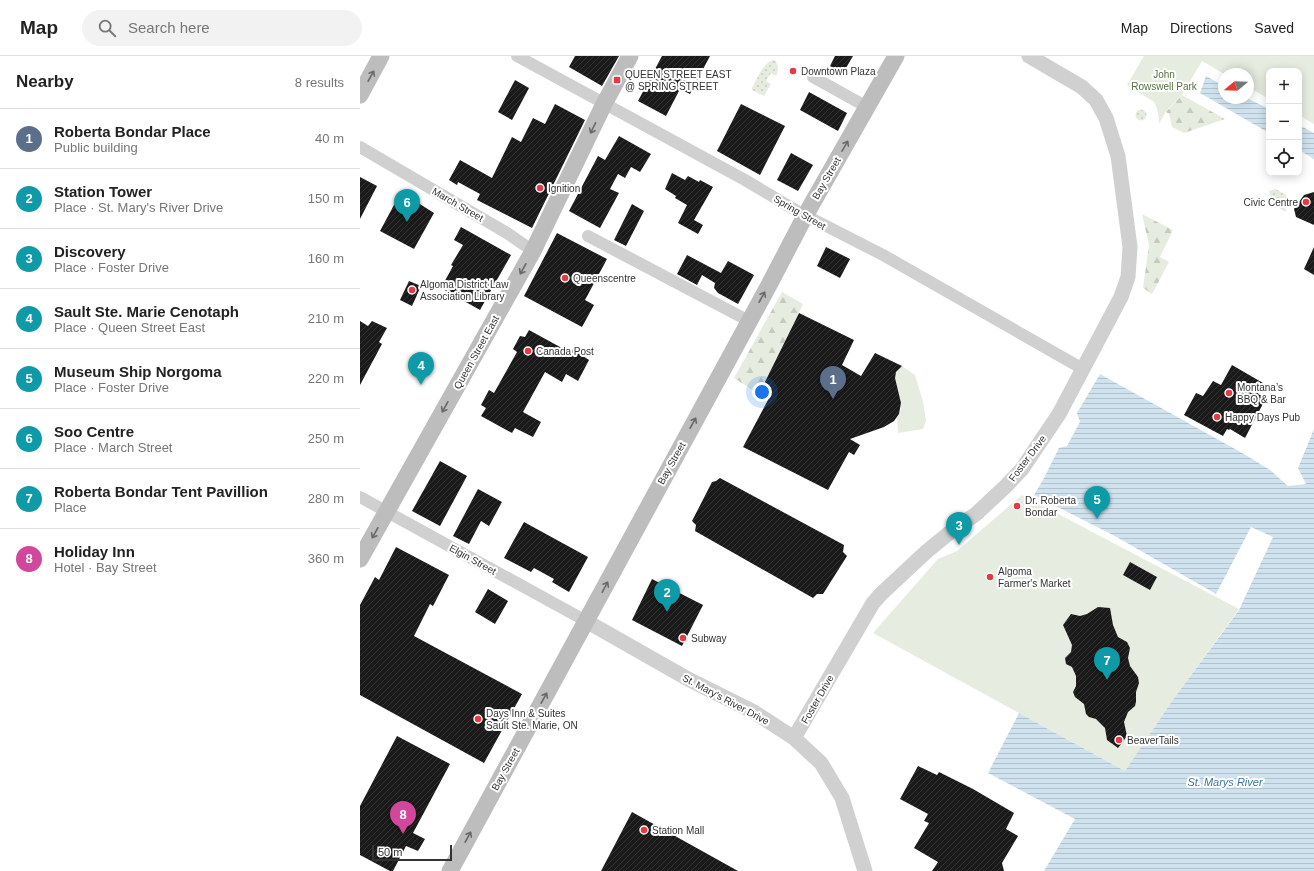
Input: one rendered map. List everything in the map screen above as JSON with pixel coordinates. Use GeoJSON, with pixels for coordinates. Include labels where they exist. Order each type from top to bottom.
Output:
{"type":"FeatureCollection","features":[{"type":"Feature","properties":{"kind":"main road"},"geometry":{"type":"LineString","coordinates":[[360,95],[381,56]]}},
{"type":"Feature","properties":{"kind":"main road","name":"Queen Street East"},"geometry":{"type":"LineString","coordinates":[[360,559],[533,251],[604,104],[630,56]]}},
{"type":"Feature","properties":{"kind":"main road","name":"Bay Street"},"geometry":{"type":"LineString","coordinates":[[450,871],[805,216],[896,56]]}},
{"type":"Feature","properties":{"kind":"street","name":"Spring Street"},"geometry":{"type":"LineString","coordinates":[[517,56],[745,180],[805,216],[883,255],[1083,369]]}},
{"type":"Feature","properties":{"kind":"street","name":"Foster Drive"},"geometry":{"type":"LineString","coordinates":[[794,738],[873,603],[926,552],[954,529],[976,514],[1022,469],[1059,414],[1121,297],[1128,277],[1130,247],[1118,156],[1106,118],[1096,100],[1082,87],[1029,56]]}},
{"type":"Feature","properties":{"kind":"street"},"geometry":{"type":"LineString","coordinates":[[813,77],[867,107]]}},
{"type":"Feature","properties":{"kind":"street","name":"March Street"},"geometry":{"type":"LineString","coordinates":[[360,146],[507,232],[533,251]]}},
{"type":"Feature","properties":{"kind":"street"},"geometry":{"type":"LineString","coordinates":[[588,236],[749,321]]}},
{"type":"Feature","properties":{"kind":"street","name":"Elgin Street"},"geometry":{"type":"LineString","coordinates":[[360,497],[586,621]]}},
{"type":"Feature","properties":{"kind":"street","name":"St. Mary's River Drive"},"geometry":{"type":"LineString","coordinates":[[586,621],[688,679],[754,712],[794,738],[821,763],[842,798],[865,871]]}},
{"type":"Feature","properties":{"kind":"green space","name":"John Rowswell Park"},"geometry":{"type":"Polygon","coordinates":[[[1144,56],[1314,56],[1314,124],[1302,117],[1302,68],[1266,68],[1266,97],[1254,90],[1254,68],[1218,68],[1218,70],[1202,61],[1182,95],[1166,111],[1159,124],[1158,113],[1154,102],[1127,85],[1144,56]]]}},
{"type":"Feature","properties":{"kind":"green space"},"geometry":{"type":"Polygon","coordinates":[[[773,60],[776,61],[778,72],[776,76],[771,73],[766,81],[771,84],[764,96],[752,90],[752,88],[763,68],[773,60]]]}},
{"type":"Feature","properties":{"kind":"green space"},"geometry":{"type":"Polygon","coordinates":[[[1182,95],[1225,119],[1184,133],[1172,127],[1169,114],[1166,112],[1182,95]]]}},
{"type":"Feature","properties":{"kind":"green space"},"geometry":{"type":"Polygon","coordinates":[[[1141,109],[1145,111],[1147,115],[1145,119],[1141,121],[1137,119],[1135,115],[1137,111],[1141,109]]]}},
{"type":"Feature","properties":{"kind":"green space"},"geometry":{"type":"Polygon","coordinates":[[[1276,189],[1286,195],[1287,200],[1284,205],[1287,212],[1273,205],[1269,191],[1276,189]]]}},
{"type":"Feature","properties":{"kind":"green space"},"geometry":{"type":"Polygon","coordinates":[[[1142,214],[1173,230],[1160,257],[1169,262],[1152,294],[1143,288],[1149,245],[1142,214]]]}},
{"type":"Feature","properties":{"kind":"green space"},"geometry":{"type":"Polygon","coordinates":[[[782,292],[803,304],[759,394],[734,378],[782,292]]]}},
{"type":"Feature","properties":{"kind":"green space"},"geometry":{"type":"Polygon","coordinates":[[[902,366],[915,375],[923,402],[926,420],[923,429],[898,433],[897,418],[900,412],[901,401],[894,379],[895,374],[902,366]]]}},
{"type":"Feature","properties":{"kind":"green space"},"geometry":{"type":"Polygon","coordinates":[[[1022,495],[1239,609],[1172,701],[1125,771],[873,633],[938,559],[957,551],[1022,495]]]}},
{"type":"Feature","properties":{"kind":"water"},"geometry":{"type":"Polygon","coordinates":[[[1206,76],[1218,83],[1218,103],[1200,93],[1206,76]]]}},
{"type":"Feature","properties":{"kind":"water"},"geometry":{"type":"Polygon","coordinates":[[[1254,102],[1266,108],[1266,131],[1219,104],[1254,104],[1254,102]]]}},
{"type":"Feature","properties":{"kind":"water"},"geometry":{"type":"Polygon","coordinates":[[[1302,127],[1314,133],[1314,159],[1302,152],[1302,127]]]}},
{"type":"Feature","properties":{"kind":"water","name":"St. Marys River"},"geometry":{"type":"Polygon","coordinates":[[[1100,374],[1244,454],[1270,470],[1288,486],[1306,484],[1298,468],[1314,429],[1314,871],[1044,871],[1075,819],[988,773],[1019,713],[1125,771],[1172,701],[1239,610],[1273,537],[1251,527],[1216,594],[1113,535],[1034,495],[1059,448],[1067,446],[1080,422],[1077,413],[1100,374]]]}},
{"type":"Feature","properties":{"kind":"building"},"geometry":{"type":"Polygon","coordinates":[[[575,56],[619,56],[602,86],[569,67],[575,56]]]}},
{"type":"Feature","properties":{"kind":"building"},"geometry":{"type":"Polygon","coordinates":[[[662,56],[710,56],[690,94],[680,89],[666,116],[638,101],[662,56]]]}},
{"type":"Feature","properties":{"kind":"building"},"geometry":{"type":"Polygon","coordinates":[[[835,56],[853,56],[843,73],[830,66],[835,56]]]}},
{"type":"Feature","properties":{"kind":"building"},"geometry":{"type":"Polygon","coordinates":[[[515,80],[529,88],[512,120],[498,112],[515,80]]]}},
{"type":"Feature","properties":{"kind":"building"},"geometry":{"type":"Polygon","coordinates":[[[809,92],[847,113],[838,131],[800,110],[809,92]]]}},
{"type":"Feature","properties":{"kind":"building"},"geometry":{"type":"Polygon","coordinates":[[[555,104],[585,120],[532,228],[477,200],[480,194],[458,182],[457,185],[449,180],[460,160],[492,178],[512,137],[521,142],[533,118],[545,124],[555,104]]]}},
{"type":"Feature","properties":{"kind":"building"},"geometry":{"type":"Polygon","coordinates":[[[741,104],[785,126],[760,175],[717,151],[741,104]]]}},
{"type":"Feature","properties":{"kind":"building"},"geometry":{"type":"Polygon","coordinates":[[[619,136],[651,154],[640,172],[631,167],[625,178],[618,174],[610,189],[619,193],[600,228],[569,211],[598,156],[605,160],[619,136]]]}},
{"type":"Feature","properties":{"kind":"building"},"geometry":{"type":"Polygon","coordinates":[[[791,153],[813,165],[798,191],[777,180],[791,153]]]}},
{"type":"Feature","properties":{"kind":"building"},"geometry":{"type":"Polygon","coordinates":[[[672,173],[685,180],[688,176],[699,182],[700,180],[713,187],[694,220],[703,225],[698,234],[678,223],[687,205],[675,198],[676,196],[665,189],[672,173]]]}},
{"type":"Feature","properties":{"kind":"building"},"geometry":{"type":"Polygon","coordinates":[[[360,177],[377,186],[360,219],[360,177]]]}},
{"type":"Feature","properties":{"kind":"building"},"geometry":{"type":"Polygon","coordinates":[[[401,192],[434,213],[414,249],[380,231],[401,192]]]}},
{"type":"Feature","properties":{"kind":"building","name":"Civic Centre"},"geometry":{"type":"Polygon","coordinates":[[[1314,192],[1314,225],[1296,217],[1294,209],[1304,195],[1314,192]]]}},
{"type":"Feature","properties":{"kind":"building"},"geometry":{"type":"Polygon","coordinates":[[[632,204],[644,211],[626,246],[614,240],[632,204]]]}},
{"type":"Feature","properties":{"kind":"building"},"geometry":{"type":"Polygon","coordinates":[[[461,227],[511,255],[480,310],[441,288],[453,266],[451,265],[463,245],[454,240],[461,227]]]}},
{"type":"Feature","properties":{"kind":"building","name":"Queenscentre"},"geometry":{"type":"Polygon","coordinates":[[[557,233],[607,259],[585,300],[594,305],[582,327],[524,296],[557,233]]]}},
{"type":"Feature","properties":{"kind":"building"},"geometry":{"type":"Polygon","coordinates":[[[826,247],[850,259],[840,278],[817,266],[826,247]]]}},
{"type":"Feature","properties":{"kind":"building"},"geometry":{"type":"Polygon","coordinates":[[[1314,247],[1314,275],[1304,269],[1314,247]]]}},
{"type":"Feature","properties":{"kind":"building"},"geometry":{"type":"Polygon","coordinates":[[[687,255],[721,273],[728,261],[754,275],[738,304],[718,293],[714,288],[715,283],[702,275],[697,285],[677,274],[687,255]]]}},
{"type":"Feature","properties":{"kind":"building","name":"Algoma District Law Association Library"},"geometry":{"type":"Polygon","coordinates":[[[409,281],[421,286],[412,306],[400,300],[409,281]]]}},
{"type":"Feature","properties":{"kind":"building"},"geometry":{"type":"Polygon","coordinates":[[[799,313],[854,340],[842,365],[861,376],[875,353],[902,366],[896,372],[895,378],[901,403],[899,414],[894,421],[884,427],[850,439],[860,445],[854,455],[849,452],[828,490],[743,447],[768,400],[759,394],[799,313]]]}},
{"type":"Feature","properties":{"kind":"building"},"geometry":{"type":"Polygon","coordinates":[[[360,321],[368,326],[372,321],[387,328],[379,342],[382,344],[360,385],[360,321]]]}},
{"type":"Feature","properties":{"kind":"building"},"geometry":{"type":"Polygon","coordinates":[[[529,330],[571,353],[575,345],[586,351],[583,356],[589,360],[578,381],[566,374],[562,382],[545,372],[523,412],[541,422],[533,437],[515,428],[512,433],[481,416],[486,408],[481,405],[489,390],[494,393],[517,352],[513,349],[520,336],[525,337],[529,330]]]}},
{"type":"Feature","properties":{"kind":"building"},"geometry":{"type":"Polygon","coordinates":[[[1232,365],[1263,383],[1258,394],[1266,398],[1245,438],[1230,429],[1227,429],[1223,436],[1184,415],[1196,393],[1203,396],[1213,381],[1221,385],[1232,365]]]}},
{"type":"Feature","properties":{"kind":"building"},"geometry":{"type":"Polygon","coordinates":[[[440,461],[467,476],[440,526],[412,511],[440,461]]]}},
{"type":"Feature","properties":{"kind":"building"},"geometry":{"type":"Polygon","coordinates":[[[720,478],[844,545],[843,552],[847,556],[823,594],[817,594],[813,598],[695,531],[696,525],[692,521],[712,482],[720,478]]]}},
{"type":"Feature","properties":{"kind":"building"},"geometry":{"type":"Polygon","coordinates":[[[478,489],[502,502],[489,526],[481,521],[469,544],[453,536],[478,489]]]}},
{"type":"Feature","properties":{"kind":"building"},"geometry":{"type":"Polygon","coordinates":[[[524,522],[588,557],[569,592],[552,582],[554,579],[534,568],[531,572],[504,558],[524,522]]]}},
{"type":"Feature","properties":{"kind":"building"},"geometry":{"type":"Polygon","coordinates":[[[396,547],[449,575],[433,606],[430,604],[414,636],[522,694],[484,763],[360,695],[360,605],[375,577],[379,580],[396,547]]]}},
{"type":"Feature","properties":{"kind":"building"},"geometry":{"type":"Polygon","coordinates":[[[1130,562],[1157,577],[1150,590],[1123,575],[1130,562]]]}},
{"type":"Feature","properties":{"kind":"building"},"geometry":{"type":"Polygon","coordinates":[[[652,579],[703,605],[682,646],[632,620],[652,579]]]}},
{"type":"Feature","properties":{"kind":"building"},"geometry":{"type":"Polygon","coordinates":[[[488,589],[508,601],[495,624],[475,612],[488,589]]]}},
{"type":"Feature","properties":{"kind":"building"},"geometry":{"type":"Polygon","coordinates":[[[1098,607],[1110,608],[1113,625],[1118,637],[1127,642],[1130,648],[1128,658],[1130,666],[1138,677],[1139,683],[1136,692],[1135,706],[1128,712],[1124,722],[1127,736],[1118,748],[1107,740],[1105,728],[1096,719],[1089,717],[1086,714],[1084,704],[1075,697],[1073,692],[1076,686],[1076,676],[1072,667],[1066,664],[1065,658],[1071,652],[1072,645],[1063,625],[1071,614],[1080,616],[1087,614],[1098,607]]]}},
{"type":"Feature","properties":{"kind":"building"},"geometry":{"type":"Polygon","coordinates":[[[397,736],[450,764],[413,833],[425,839],[418,851],[406,846],[393,871],[390,871],[360,855],[360,806],[397,736]]]}},
{"type":"Feature","properties":{"kind":"building"},"geometry":{"type":"Polygon","coordinates":[[[918,766],[937,775],[939,772],[973,789],[1014,813],[1006,829],[1018,836],[1002,863],[1004,871],[932,871],[938,862],[914,848],[929,823],[924,821],[928,814],[900,799],[918,766]]]}},
{"type":"Feature","properties":{"kind":"building","name":"Station Mall"},"geometry":{"type":"Polygon","coordinates":[[[632,812],[738,871],[601,871],[632,812]]]}},
{"type":"Feature","properties":{"kind":"place","name":"Downtown Plaza"},"geometry":{"type":"Point","coordinates":[793,71]}},
{"type":"Feature","properties":{"kind":"place","name":"QUEEN STREET EAST @ SPRING STREET"},"geometry":{"type":"Point","coordinates":[617,80]}},
{"type":"Feature","properties":{"kind":"place","name":"Ignition"},"geometry":{"type":"Point","coordinates":[540,188]}},
{"type":"Feature","properties":{"kind":"place","name":"Civic Centre"},"geometry":{"type":"Point","coordinates":[1306,202]}},
{"type":"Feature","properties":{"kind":"place","name":"Soo Centre"},"geometry":{"type":"Point","coordinates":[407,222]}},
{"type":"Feature","properties":{"kind":"place","name":"Queenscentre"},"geometry":{"type":"Point","coordinates":[565,278]}},
{"type":"Feature","properties":{"kind":"place","name":"Algoma District Law Association Library"},"geometry":{"type":"Point","coordinates":[412,290]}},
{"type":"Feature","properties":{"kind":"place","name":"Canada Post"},"geometry":{"type":"Point","coordinates":[528,351]}},
{"type":"Feature","properties":{"kind":"place","name":"Sault Ste. Marie Cenotaph"},"geometry":{"type":"Point","coordinates":[421,385]}},
{"type":"Feature","properties":{"kind":"place","name":"Montana’s BBQ & Bar"},"geometry":{"type":"Point","coordinates":[1229,393]}},
{"type":"Feature","properties":{"kind":"place","name":"Roberta Bondar Place"},"geometry":{"type":"Point","coordinates":[833,399]}},
{"type":"Feature","properties":{"kind":"place","name":"Happy Days Pub"},"geometry":{"type":"Point","coordinates":[1217,417]}},
{"type":"Feature","properties":{"kind":"place","name":"Dr. Roberta Bondar"},"geometry":{"type":"Point","coordinates":[1017,506]}},
{"type":"Feature","properties":{"kind":"place","name":"Museum Ship Norgoma"},"geometry":{"type":"Point","coordinates":[1097,519]}},
{"type":"Feature","properties":{"kind":"place","name":"Discovery"},"geometry":{"type":"Point","coordinates":[959,545]}},
{"type":"Feature","properties":{"kind":"place","name":"Algoma Farmer's Market"},"geometry":{"type":"Point","coordinates":[990,577]}},
{"type":"Feature","properties":{"kind":"place","name":"Station Tower"},"geometry":{"type":"Point","coordinates":[667,612]}},
{"type":"Feature","properties":{"kind":"place","name":"Subway"},"geometry":{"type":"Point","coordinates":[683,638]}},
{"type":"Feature","properties":{"kind":"place","name":"Roberta Bondar Tent Pavillion"},"geometry":{"type":"Point","coordinates":[1107,680]}},
{"type":"Feature","properties":{"kind":"place","name":"Days Inn & Suites Sault Ste. Marie, ON"},"geometry":{"type":"Point","coordinates":[478,719]}},
{"type":"Feature","properties":{"kind":"place","name":"BeaverTails"},"geometry":{"type":"Point","coordinates":[1119,740]}},
{"type":"Feature","properties":{"kind":"place","name":"Station Mall"},"geometry":{"type":"Point","coordinates":[644,830]}},
{"type":"Feature","properties":{"kind":"place","name":"Holiday Inn"},"geometry":{"type":"Point","coordinates":[403,834]}}]}
